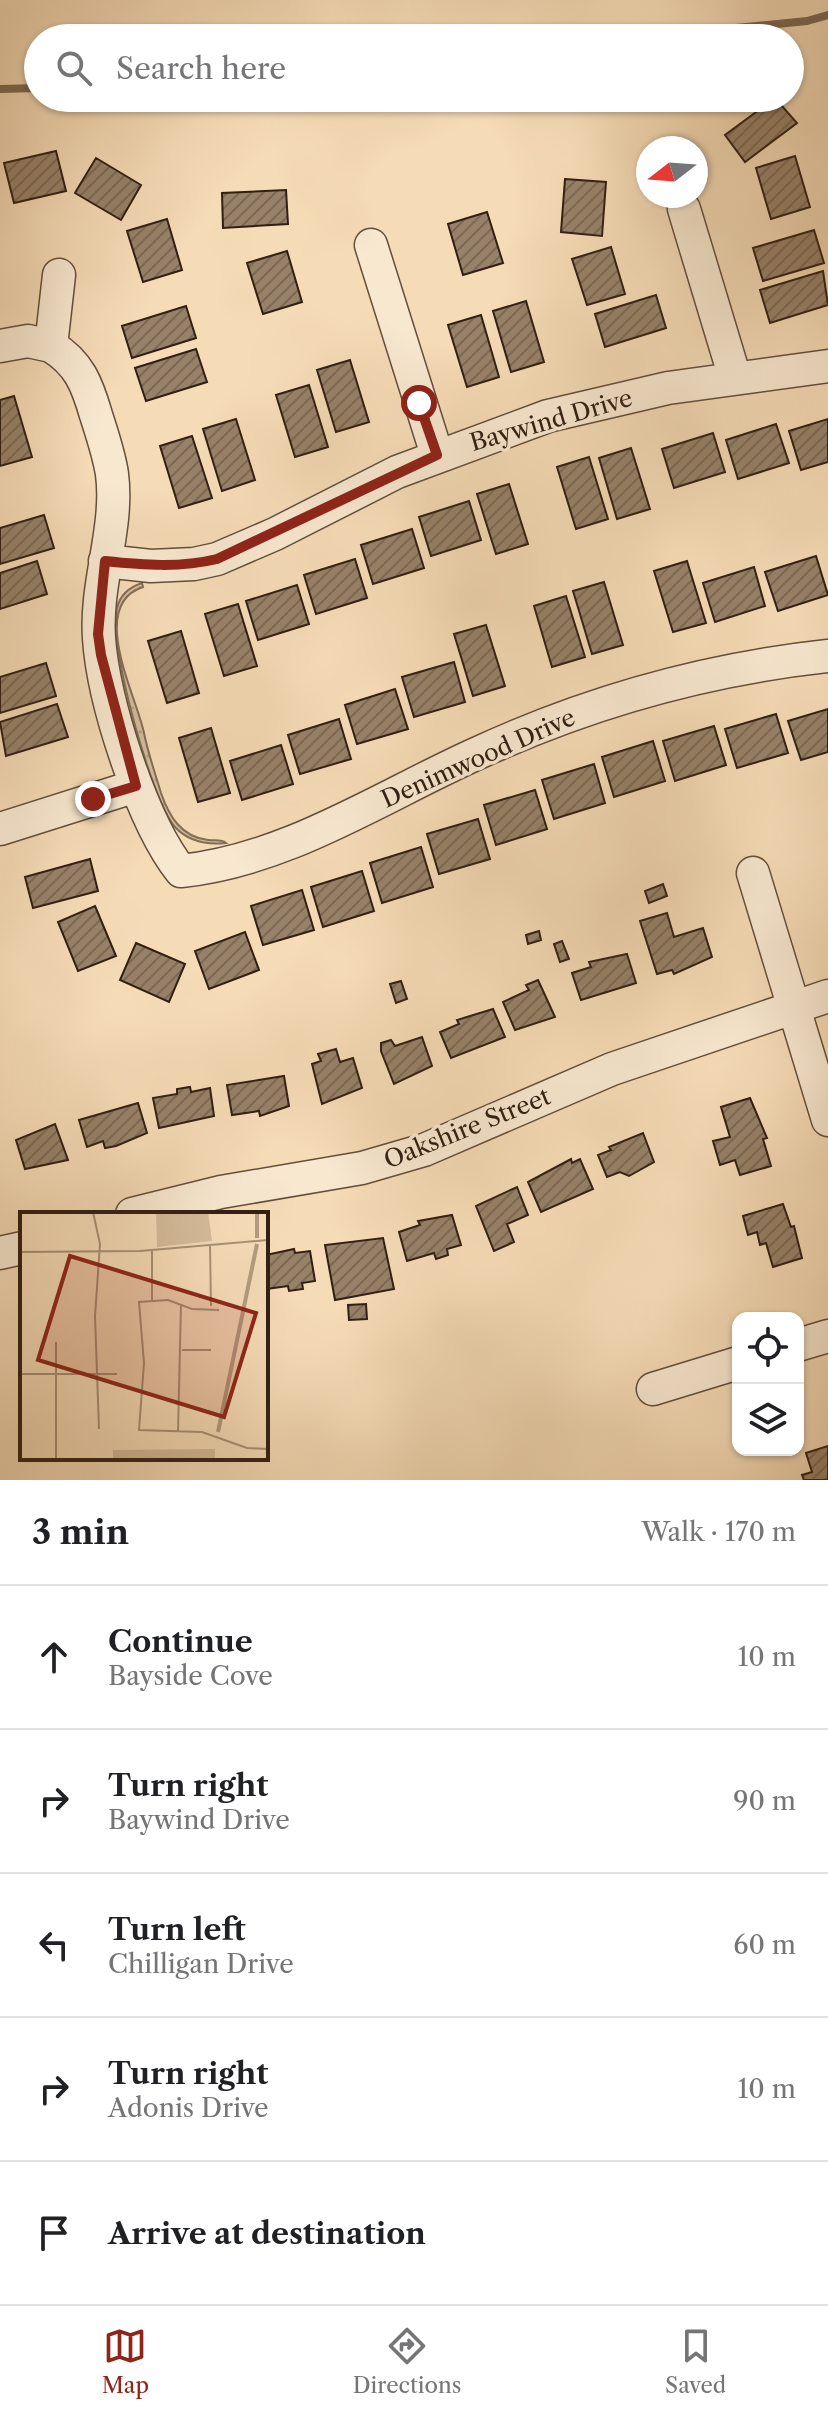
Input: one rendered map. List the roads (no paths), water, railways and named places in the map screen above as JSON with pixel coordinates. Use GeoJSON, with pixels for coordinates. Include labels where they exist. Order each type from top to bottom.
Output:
{"type":"FeatureCollection","features":[{"type":"Feature","properties":{"kind":"street"},"geometry":{"type":"LineString","coordinates":[[684,209],[735,378]]}},
{"type":"Feature","properties":{"kind":"street"},"geometry":{"type":"LineString","coordinates":[[371,245],[437,455]]}},
{"type":"Feature","properties":{"kind":"street"},"geometry":{"type":"LineString","coordinates":[[51,346],[59,275]]}},
{"type":"Feature","properties":{"kind":"street"},"geometry":{"type":"LineString","coordinates":[[0,346],[28,341],[51,346],[65,355],[86,381],[107,450],[112,501],[98,634],[136,786],[0,829]]}},
{"type":"Feature","properties":{"kind":"street","name":"Baywind Drive"},"geometry":{"type":"LineString","coordinates":[[105,561],[151,566],[194,564],[217,559],[437,455],[570,410],[668,388],[828,366]]}},
{"type":"Feature","properties":{"kind":"street","name":"Denimwood Drive"},"geometry":{"type":"LineString","coordinates":[[136,786],[165,851],[181,871],[204,869],[302,837],[487,748],[592,708],[734,670],[828,656]]}},
{"type":"Feature","properties":{"kind":"street"},"geometry":{"type":"LineString","coordinates":[[753,873],[828,1120]]}},
{"type":"Feature","properties":{"kind":"street","name":"Oakshire Street"},"geometry":{"type":"LineString","coordinates":[[140,1212],[221,1192],[362,1168],[424,1150],[612,1069],[828,996]]}},
{"type":"Feature","properties":{"kind":"street"},"geometry":{"type":"LineString","coordinates":[[0,1253],[20,1248]]}},
{"type":"Feature","properties":{"kind":"street"},"geometry":{"type":"LineString","coordinates":[[804,1343],[828,1336]]}},
{"type":"Feature","properties":{"kind":"street"},"geometry":{"type":"LineString","coordinates":[[653,1389],[732,1365]]}},
{"type":"Feature","properties":{"kind":"waterway"},"geometry":{"type":"LineString","coordinates":[[776,24],[828,15]]}},
{"type":"Feature","properties":{"kind":"waterway"},"geometry":{"type":"LineString","coordinates":[[0,89],[24,88]]}}]}
